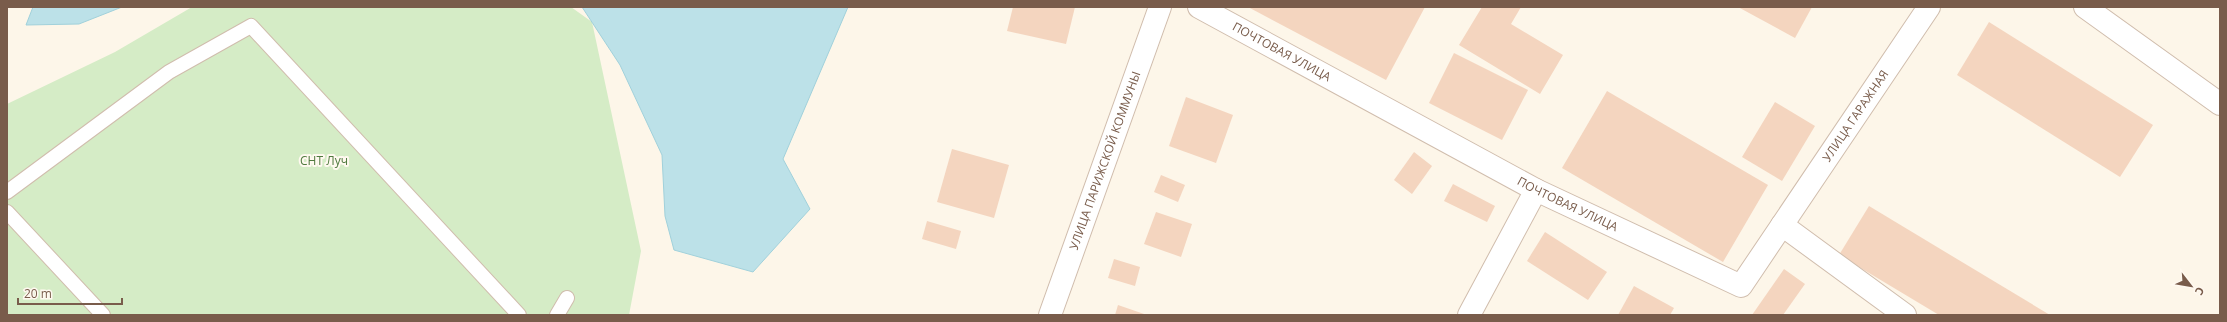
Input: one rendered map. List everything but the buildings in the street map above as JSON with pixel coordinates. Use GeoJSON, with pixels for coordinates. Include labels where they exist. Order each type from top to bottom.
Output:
{"type":"FeatureCollection","features":[{"type":"Feature","properties":{"kind":"street","name":"УЛИЦА ПАРИЖСКОЙ КОММУНЫ"},"geometry":{"type":"LineString","coordinates":[[1050,315],[1160,7]]}},
{"type":"Feature","properties":{"kind":"street","name":"ПОЧТОВАЯ УЛИЦА"},"geometry":{"type":"LineString","coordinates":[[1199,7],[1536,190],[1741,286],[1782,225]]}},
{"type":"Feature","properties":{"kind":"street","name":"УЛИЦА ГАРАЖНАЯ"},"geometry":{"type":"LineString","coordinates":[[1782,225],[1929,7]]}},
{"type":"Feature","properties":{"kind":"street"},"geometry":{"type":"LineString","coordinates":[[2085,7],[2220,104]]}},
{"type":"Feature","properties":{"kind":"street"},"geometry":{"type":"LineString","coordinates":[[1469,315],[1536,190]]}},
{"type":"Feature","properties":{"kind":"street"},"geometry":{"type":"LineString","coordinates":[[1782,225],[1905,315]]}},
{"type":"Feature","properties":{"kind":"lane"},"geometry":{"type":"LineString","coordinates":[[7,192],[169,72],[250,26],[519,315]]}},
{"type":"Feature","properties":{"kind":"lane"},"geometry":{"type":"LineString","coordinates":[[7,212],[103,315]]}},
{"type":"Feature","properties":{"kind":"lane"},"geometry":{"type":"LineString","coordinates":[[557,315],[567,298]]}},
{"type":"Feature","properties":{"kind":"green space","name":"СНТ Луч"},"geometry":{"type":"Polygon","coordinates":[[[192,7],[571,7],[592,22],[641,251],[629,315],[7,315],[7,104],[115,52],[192,7]]]}},
{"type":"Feature","properties":{"kind":"water"},"geometry":{"type":"Polygon","coordinates":[[[33,7],[122,7],[79,24],[26,25],[33,7]]]}},
{"type":"Feature","properties":{"kind":"water"},"geometry":{"type":"Polygon","coordinates":[[[582,7],[848,7],[783,159],[810,209],[753,272],[674,250],[665,216],[662,155],[620,65],[582,7]]]}}]}
